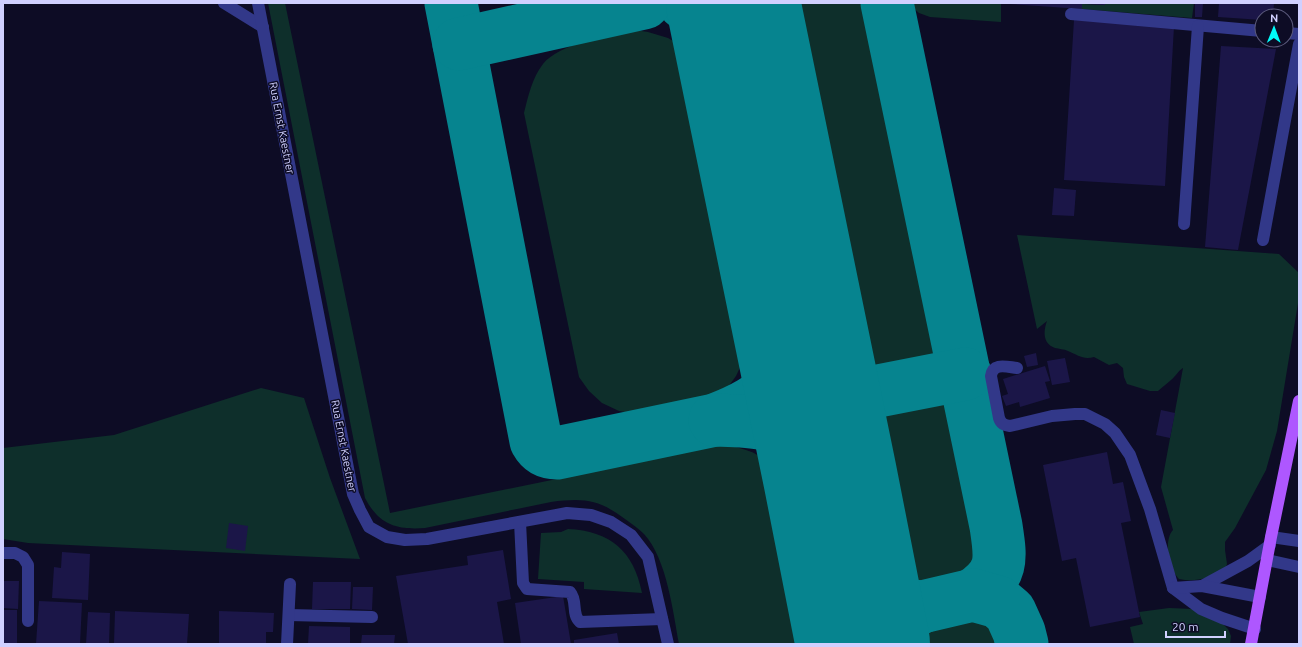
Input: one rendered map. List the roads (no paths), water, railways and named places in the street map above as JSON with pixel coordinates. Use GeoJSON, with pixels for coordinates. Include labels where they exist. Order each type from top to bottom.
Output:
{"type":"FeatureCollection","features":[{"type":"Feature","properties":{"kind":"main road"},"geometry":{"type":"LineString","coordinates":[[1251,644],[1270,541],[1299,404]]}},
{"type":"Feature","properties":{"kind":"street"},"geometry":{"type":"LineString","coordinates":[[224,3],[263,26]]}},
{"type":"Feature","properties":{"kind":"street","name":"Rua Ernst Kaestner"},"geometry":{"type":"LineString","coordinates":[[258,3],[353,494],[369,527],[386,537],[405,540],[427,539],[567,513],[591,515],[611,522],[631,535],[648,557],[668,644]]}},
{"type":"Feature","properties":{"kind":"street"},"geometry":{"type":"LineString","coordinates":[[1071,14],[1254,30]]}},
{"type":"Feature","properties":{"kind":"street"},"geometry":{"type":"LineString","coordinates":[[1184,224],[1198,26]]}},
{"type":"Feature","properties":{"kind":"street"},"geometry":{"type":"LineString","coordinates":[[1263,240],[1299,44]]}},
{"type":"Feature","properties":{"kind":"street"},"geometry":{"type":"LineString","coordinates":[[1018,368],[1001,366],[995,367],[992,371],[991,376],[1001,423],[1005,426],[1010,426],[1052,416],[1085,414],[1105,424],[1115,433],[1130,455],[1150,509],[1173,588],[1201,609],[1254,629]]}},
{"type":"Feature","properties":{"kind":"street"},"geometry":{"type":"LineString","coordinates":[[520,522],[523,584],[527,590],[570,592],[574,598],[575,616],[580,622],[662,619]]}},
{"type":"Feature","properties":{"kind":"street"},"geometry":{"type":"LineString","coordinates":[[1202,586],[1248,561],[1270,541],[1299,541]]}},
{"type":"Feature","properties":{"kind":"street"},"geometry":{"type":"LineString","coordinates":[[3,552],[15,553],[23,557],[28,565],[28,621]]}},
{"type":"Feature","properties":{"kind":"street"},"geometry":{"type":"LineString","coordinates":[[1267,560],[1299,568]]}},
{"type":"Feature","properties":{"kind":"street"},"geometry":{"type":"LineString","coordinates":[[288,644],[290,584]]}},
{"type":"Feature","properties":{"kind":"street"},"geometry":{"type":"LineString","coordinates":[[1173,588],[1202,586],[1260,597]]}},
{"type":"Feature","properties":{"kind":"street"},"geometry":{"type":"LineString","coordinates":[[289,615],[372,617]]}}]}
